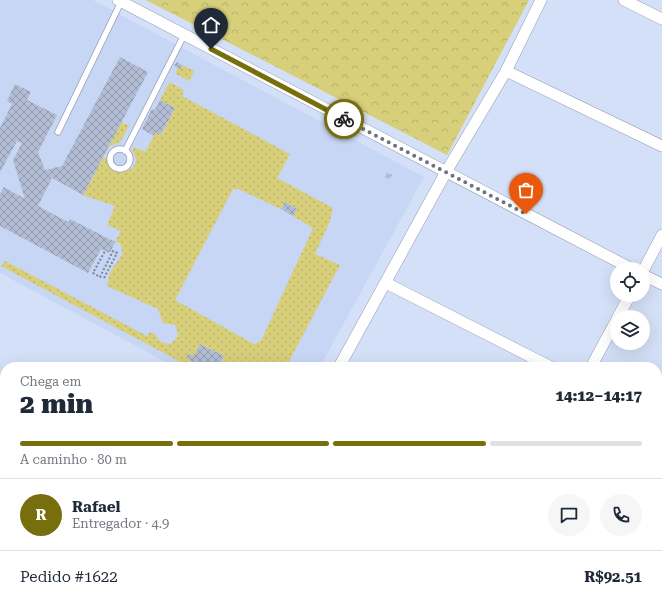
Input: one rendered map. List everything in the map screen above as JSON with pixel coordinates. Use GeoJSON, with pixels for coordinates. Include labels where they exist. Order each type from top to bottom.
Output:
{"type":"FeatureCollection","features":[{"type":"Feature","properties":{"kind":"street"},"geometry":{"type":"LineString","coordinates":[[342,362],[446,172],[506,71],[541,0]]}},
{"type":"Feature","properties":{"kind":"street"},"geometry":{"type":"LineString","coordinates":[[624,0],[662,19]]}},
{"type":"Feature","properties":{"kind":"street"},"geometry":{"type":"LineString","coordinates":[[120,1],[619,262]]}},
{"type":"Feature","properties":{"kind":"street"},"geometry":{"type":"LineString","coordinates":[[506,71],[662,146]]}},
{"type":"Feature","properties":{"kind":"street"},"geometry":{"type":"LineString","coordinates":[[648,262],[662,236]]}},
{"type":"Feature","properties":{"kind":"street"},"geometry":{"type":"LineString","coordinates":[[650,278],[662,284]]}},
{"type":"Feature","properties":{"kind":"street"},"geometry":{"type":"LineString","coordinates":[[386,283],[541,362]]}},
{"type":"Feature","properties":{"kind":"street"},"geometry":{"type":"LineString","coordinates":[[594,362],[610,331]]}},
{"type":"Feature","properties":{"kind":"lane"},"geometry":{"type":"LineString","coordinates":[[58,132],[120,1]]}},
{"type":"Feature","properties":{"kind":"lane"},"geometry":{"type":"LineString","coordinates":[[125,151],[184,35]]}},
{"type":"Feature","properties":{"kind":"path"},"geometry":{"type":"LineString","coordinates":[[104,278],[117,253],[113,251],[100,277],[93,273],[105,251]]}},
{"type":"Feature","properties":{"kind":"shaded area"},"geometry":{"type":"Polygon","coordinates":[[[0,0],[93,0],[424,177],[323,362],[166,362],[0,273],[0,0]]]}},
{"type":"Feature","properties":{"kind":"green space"},"geometry":{"type":"Polygon","coordinates":[[[146,0],[529,0],[447,155],[146,0]]]}},
{"type":"Feature","properties":{"kind":"green space"},"geometry":{"type":"Polygon","coordinates":[[[182,65],[194,71],[189,81],[176,74],[177,67],[180,69],[182,65]]]}},
{"type":"Feature","properties":{"kind":"green space"},"geometry":{"type":"Polygon","coordinates":[[[169,83],[184,90],[182,96],[290,154],[277,178],[333,208],[330,221],[315,254],[340,265],[289,362],[221,362],[224,356],[200,344],[194,356],[189,354],[187,358],[195,362],[181,362],[1,266],[5,261],[147,336],[150,332],[155,334],[161,342],[171,344],[178,336],[177,330],[175,325],[163,323],[158,309],[107,286],[110,272],[123,254],[120,243],[115,242],[121,231],[107,225],[115,206],[83,195],[103,157],[106,158],[110,166],[116,170],[122,172],[128,171],[132,168],[136,157],[132,151],[134,147],[145,152],[156,132],[162,134],[175,108],[160,100],[169,83]],[[233,189],[175,300],[254,344],[261,341],[313,228],[293,216],[297,209],[285,202],[281,209],[238,189],[233,189]]]}},
{"type":"Feature","properties":{"kind":"green space"},"geometry":{"type":"Polygon","coordinates":[[[121,122],[129,126],[120,142],[108,147],[121,122]]]}},
{"type":"Feature","properties":{"kind":"building"},"geometry":{"type":"Polygon","coordinates":[[[120,57],[148,72],[83,195],[52,178],[38,206],[68,222],[70,219],[115,242],[110,253],[101,249],[88,273],[0,226],[0,194],[4,187],[25,199],[13,160],[22,143],[17,141],[0,172],[0,128],[12,104],[7,101],[15,84],[31,92],[27,100],[57,115],[38,152],[45,170],[62,166],[120,57]]]}},
{"type":"Feature","properties":{"kind":"building"},"geometry":{"type":"Polygon","coordinates":[[[177,62],[182,65],[180,69],[174,66],[177,62]]]}},
{"type":"Feature","properties":{"kind":"building"},"geometry":{"type":"Polygon","coordinates":[[[160,100],[175,108],[161,134],[156,132],[154,136],[142,129],[152,109],[155,110],[160,100]]]}},
{"type":"Feature","properties":{"kind":"building"},"geometry":{"type":"Polygon","coordinates":[[[387,173],[392,175],[389,179],[385,177],[387,173]]]}},
{"type":"Feature","properties":{"kind":"building"},"geometry":{"type":"Polygon","coordinates":[[[285,202],[297,209],[293,216],[281,209],[285,202]]]}},
{"type":"Feature","properties":{"kind":"building"},"geometry":{"type":"Polygon","coordinates":[[[200,344],[224,356],[221,362],[194,362],[186,358],[189,354],[194,356],[200,344]]]}},
{"type":"Feature","properties":{"kind":"way so far"},"geometry":{"type":"LineString","coordinates":[[344,119],[526,214]]}},
{"type":"Feature","properties":{"kind":"route"},"geometry":{"type":"LineString","coordinates":[[211,49],[344,119]]}}]}
